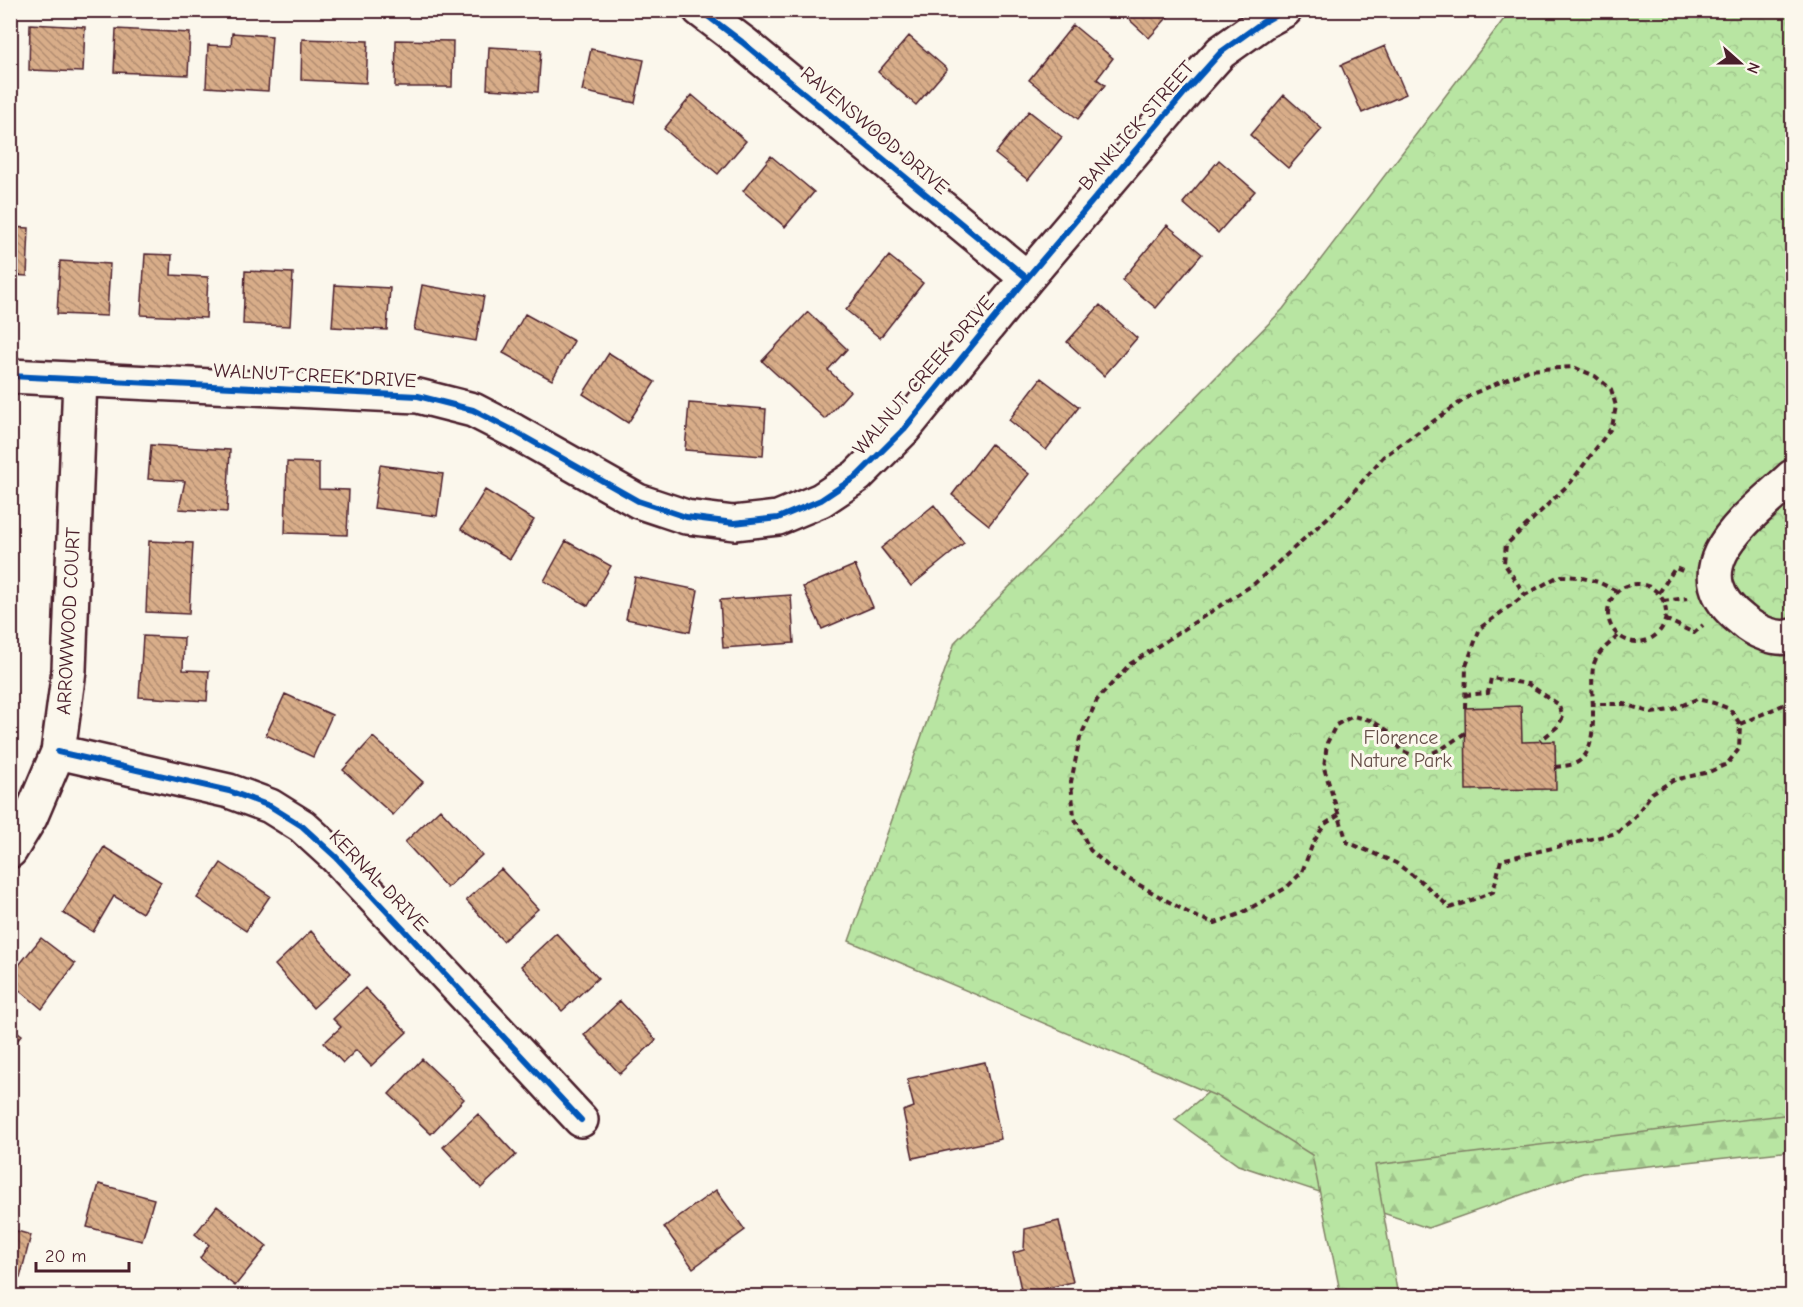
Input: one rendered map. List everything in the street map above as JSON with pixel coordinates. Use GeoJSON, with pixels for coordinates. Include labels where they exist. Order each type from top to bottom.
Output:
{"type":"FeatureCollection","features":[{"type":"Feature","properties":{"kind":"street","name":"RAVENSWOOD DRIVE"},"geometry":{"type":"LineString","coordinates":[[700,10],[742,42],[1027,278]]}},
{"type":"Feature","properties":{"kind":"street","name":"BANKLICK STREET"},"geometry":{"type":"LineString","coordinates":[[1027,278],[1221,52],[1263,22],[1285,10]]}},
{"type":"Feature","properties":{"kind":"street","name":"WALNUT CREEK DRIVE"},"geometry":{"type":"LineString","coordinates":[[10,376],[418,396],[472,410],[638,501],[686,517],[734,523],[778,518],[821,500],[857,476],[904,429],[1027,278]]}},
{"type":"Feature","properties":{"kind":"street","name":"ARROWWOOD COURT"},"geometry":{"type":"LineString","coordinates":[[10,851],[30,818],[58,752],[69,670],[80,379]]}},
{"type":"Feature","properties":{"kind":"street"},"geometry":{"type":"LineString","coordinates":[[1792,477],[1728,538],[1714,569],[1718,593],[1731,612],[1748,626],[1768,634],[1786,638],[1792,636]]}},
{"type":"Feature","properties":{"kind":"street","name":"KERNAL DRIVE"},"geometry":{"type":"LineString","coordinates":[[58,752],[229,791],[270,806],[302,826],[336,857],[581,1120]]}},
{"type":"Feature","properties":{"kind":"path"},"geometry":{"type":"LineString","coordinates":[[1339,815],[1325,825],[1313,843],[1302,872],[1286,888],[1240,914],[1215,923],[1194,916],[1111,869],[1090,850],[1074,817],[1071,782],[1080,738],[1097,700],[1130,664],[1254,584],[1344,503],[1383,458],[1472,394],[1529,370],[1573,367],[1595,376],[1611,389],[1616,406],[1612,427],[1571,482],[1506,545],[1504,563],[1525,595]]}},
{"type":"Feature","properties":{"kind":"path"},"geometry":{"type":"LineString","coordinates":[[1465,708],[1466,666],[1480,628],[1525,595],[1559,576],[1579,577],[1598,582],[1617,591]]}},
{"type":"Feature","properties":{"kind":"path"},"geometry":{"type":"LineString","coordinates":[[1634,583],[1652,587],[1659,593],[1666,610],[1665,619],[1655,636],[1636,642],[1618,636],[1611,628],[1608,618],[1607,608],[1610,599],[1617,591],[1634,583]]}},
{"type":"Feature","properties":{"kind":"path"},"geometry":{"type":"LineString","coordinates":[[1555,766],[1579,762],[1588,751],[1592,733],[1593,666],[1600,652],[1618,636]]}},
{"type":"Feature","properties":{"kind":"path"},"geometry":{"type":"LineString","coordinates":[[1465,694],[1488,693],[1491,678],[1528,684],[1558,704],[1563,717],[1557,727],[1540,741]]}},
{"type":"Feature","properties":{"kind":"path"},"geometry":{"type":"LineString","coordinates":[[1465,733],[1443,748],[1421,758],[1402,751],[1387,730],[1370,720],[1353,716],[1336,725],[1327,743],[1324,768],[1347,842],[1396,863],[1424,883],[1450,908],[1493,892],[1501,860],[1617,833],[1634,818],[1652,793],[1674,780],[1709,772],[1727,764],[1739,749],[1740,724],[1730,709],[1714,703],[1697,699],[1671,710],[1652,713],[1624,704],[1592,704]]}},
{"type":"Feature","properties":{"kind":"path"},"geometry":{"type":"LineString","coordinates":[[1740,724],[1792,701]]}},
{"type":"Feature","properties":{"kind":"green space","name":"Florence Nature Park"},"geometry":{"type":"Polygon","coordinates":[[[1510,11],[1792,11],[1792,1114],[1375,1165],[1398,1296],[1341,1296],[1312,1155],[1221,1098],[849,941],[955,642],[1283,309],[1510,11]]]}},
{"type":"Feature","properties":{"kind":"green space"},"geometry":{"type":"Polygon","coordinates":[[[1792,869],[1792,1151],[1583,1173],[1428,1228],[1238,1165],[1175,1120],[1315,1003],[1792,869]]]}},
{"type":"Feature","properties":{"kind":"building"},"geometry":{"type":"Polygon","coordinates":[[[1119,10],[1174,10],[1149,38],[1119,10]]]}},
{"type":"Feature","properties":{"kind":"building"},"geometry":{"type":"Polygon","coordinates":[[[30,24],[85,27],[83,72],[29,70],[30,24]]]}},
{"type":"Feature","properties":{"kind":"building"},"geometry":{"type":"Polygon","coordinates":[[[1073,25],[1113,58],[1097,79],[1105,85],[1078,119],[1029,80],[1073,25]]]}},
{"type":"Feature","properties":{"kind":"building"},"geometry":{"type":"Polygon","coordinates":[[[116,29],[190,33],[188,75],[114,72],[116,29]]]}},
{"type":"Feature","properties":{"kind":"building"},"geometry":{"type":"Polygon","coordinates":[[[232,33],[272,36],[268,91],[206,87],[208,45],[231,46],[232,33]]]}},
{"type":"Feature","properties":{"kind":"building"},"geometry":{"type":"Polygon","coordinates":[[[909,36],[947,69],[916,105],[878,72],[909,36]]]}},
{"type":"Feature","properties":{"kind":"building"},"geometry":{"type":"Polygon","coordinates":[[[302,39],[368,41],[366,83],[301,80],[302,39]]]}},
{"type":"Feature","properties":{"kind":"building"},"geometry":{"type":"Polygon","coordinates":[[[396,40],[453,41],[452,87],[395,87],[396,40]]]}},
{"type":"Feature","properties":{"kind":"building"},"geometry":{"type":"Polygon","coordinates":[[[1385,46],[1406,94],[1362,113],[1341,65],[1385,46]]]}},
{"type":"Feature","properties":{"kind":"building"},"geometry":{"type":"Polygon","coordinates":[[[489,47],[541,50],[538,92],[487,89],[489,47]]]}},
{"type":"Feature","properties":{"kind":"building"},"geometry":{"type":"Polygon","coordinates":[[[591,49],[644,60],[635,103],[582,91],[591,49]]]}},
{"type":"Feature","properties":{"kind":"building"},"geometry":{"type":"Polygon","coordinates":[[[692,95],[746,141],[718,174],[664,129],[692,95]]]}},
{"type":"Feature","properties":{"kind":"building"},"geometry":{"type":"Polygon","coordinates":[[[1284,95],[1322,129],[1288,168],[1250,135],[1284,95]]]}},
{"type":"Feature","properties":{"kind":"building"},"geometry":{"type":"Polygon","coordinates":[[[1029,111],[1062,137],[1028,180],[995,154],[1029,111]]]}},
{"type":"Feature","properties":{"kind":"building"},"geometry":{"type":"Polygon","coordinates":[[[771,156],[814,192],[785,227],[743,191],[771,156]]]}},
{"type":"Feature","properties":{"kind":"building"},"geometry":{"type":"Polygon","coordinates":[[[1219,160],[1255,191],[1218,233],[1183,203],[1219,160]]]}},
{"type":"Feature","properties":{"kind":"building"},"geometry":{"type":"Polygon","coordinates":[[[1167,225],[1202,254],[1156,308],[1122,280],[1167,225]]]}},
{"type":"Feature","properties":{"kind":"building"},"geometry":{"type":"Polygon","coordinates":[[[10,227],[29,228],[27,276],[10,275],[10,227]]]}},
{"type":"Feature","properties":{"kind":"building"},"geometry":{"type":"Polygon","coordinates":[[[145,254],[172,255],[171,275],[208,277],[206,318],[141,315],[145,254]]]}},
{"type":"Feature","properties":{"kind":"building"},"geometry":{"type":"Polygon","coordinates":[[[889,256],[923,283],[880,338],[846,310],[889,256]]]}},
{"type":"Feature","properties":{"kind":"building"},"geometry":{"type":"Polygon","coordinates":[[[60,261],[110,264],[107,316],[57,314],[60,261]]]}},
{"type":"Feature","properties":{"kind":"building"},"geometry":{"type":"Polygon","coordinates":[[[245,271],[293,273],[290,326],[243,324],[245,271]]]}},
{"type":"Feature","properties":{"kind":"building"},"geometry":{"type":"Polygon","coordinates":[[[335,285],[390,288],[387,330],[332,327],[335,285]]]}},
{"type":"Feature","properties":{"kind":"building"},"geometry":{"type":"Polygon","coordinates":[[[422,285],[484,296],[476,341],[414,330],[422,285]]]}},
{"type":"Feature","properties":{"kind":"building"},"geometry":{"type":"Polygon","coordinates":[[[1100,305],[1137,338],[1104,376],[1067,342],[1100,305]]]}},
{"type":"Feature","properties":{"kind":"building"},"geometry":{"type":"Polygon","coordinates":[[[808,312],[847,349],[828,370],[850,391],[825,419],[762,361],[808,312]]]}},
{"type":"Feature","properties":{"kind":"building"},"geometry":{"type":"Polygon","coordinates":[[[525,314],[574,341],[552,380],[503,353],[525,314]]]}},
{"type":"Feature","properties":{"kind":"building"},"geometry":{"type":"Polygon","coordinates":[[[609,353],[655,382],[628,423],[583,394],[609,353]]]}},
{"type":"Feature","properties":{"kind":"building"},"geometry":{"type":"Polygon","coordinates":[[[1041,378],[1079,407],[1046,450],[1009,420],[1041,378]]]}},
{"type":"Feature","properties":{"kind":"building"},"geometry":{"type":"Polygon","coordinates":[[[689,403],[766,409],[763,456],[685,450],[689,403]]]}},
{"type":"Feature","properties":{"kind":"building"},"geometry":{"type":"Polygon","coordinates":[[[991,444],[1029,474],[989,525],[952,495],[991,444]]]}},
{"type":"Feature","properties":{"kind":"building"},"geometry":{"type":"Polygon","coordinates":[[[151,445],[230,450],[227,512],[179,509],[185,481],[148,479],[151,445]]]}},
{"type":"Feature","properties":{"kind":"building"},"geometry":{"type":"Polygon","coordinates":[[[287,462],[319,463],[319,489],[349,490],[347,535],[285,533],[287,462]]]}},
{"type":"Feature","properties":{"kind":"building"},"geometry":{"type":"Polygon","coordinates":[[[380,465],[443,474],[437,516],[374,508],[380,465]]]}},
{"type":"Feature","properties":{"kind":"building"},"geometry":{"type":"Polygon","coordinates":[[[485,490],[534,520],[510,559],[461,529],[485,490]]]}},
{"type":"Feature","properties":{"kind":"building"},"geometry":{"type":"Polygon","coordinates":[[[934,505],[964,543],[911,586],[881,548],[934,505]]]}},
{"type":"Feature","properties":{"kind":"building"},"geometry":{"type":"Polygon","coordinates":[[[149,541],[193,543],[189,614],[146,612],[149,541]]]}},
{"type":"Feature","properties":{"kind":"building"},"geometry":{"type":"Polygon","coordinates":[[[566,541],[611,566],[588,606],[544,581],[566,541]]]}},
{"type":"Feature","properties":{"kind":"building"},"geometry":{"type":"Polygon","coordinates":[[[855,565],[873,607],[822,629],[803,587],[855,565]]]}},
{"type":"Feature","properties":{"kind":"building"},"geometry":{"type":"Polygon","coordinates":[[[635,577],[698,590],[690,632],[626,619],[635,577]]]}},
{"type":"Feature","properties":{"kind":"building"},"geometry":{"type":"Polygon","coordinates":[[[791,595],[794,643],[723,648],[720,600],[791,595]]]}},
{"type":"Feature","properties":{"kind":"building"},"geometry":{"type":"Polygon","coordinates":[[[143,636],[184,638],[183,670],[209,671],[207,701],[139,697],[143,636]]]}},
{"type":"Feature","properties":{"kind":"building"},"geometry":{"type":"Polygon","coordinates":[[[285,694],[332,715],[313,757],[266,735],[285,694]]]}},
{"type":"Feature","properties":{"kind":"building"},"geometry":{"type":"Polygon","coordinates":[[[1521,706],[1522,742],[1555,741],[1556,789],[1466,790],[1465,708],[1521,706]]]}},
{"type":"Feature","properties":{"kind":"building"},"geometry":{"type":"Polygon","coordinates":[[[373,737],[423,782],[393,815],[343,770],[373,737]]]}},
{"type":"Feature","properties":{"kind":"building"},"geometry":{"type":"Polygon","coordinates":[[[440,809],[482,855],[447,888],[405,842],[440,809]]]}},
{"type":"Feature","properties":{"kind":"building"},"geometry":{"type":"Polygon","coordinates":[[[104,847],[161,882],[142,913],[114,896],[93,932],[63,913],[104,847]]]}},
{"type":"Feature","properties":{"kind":"building"},"geometry":{"type":"Polygon","coordinates":[[[221,863],[270,896],[246,931],[197,898],[221,863]]]}},
{"type":"Feature","properties":{"kind":"building"},"geometry":{"type":"Polygon","coordinates":[[[501,869],[538,909],[503,941],[466,900],[501,869]]]}},
{"type":"Feature","properties":{"kind":"building"},"geometry":{"type":"Polygon","coordinates":[[[311,931],[350,974],[313,1008],[275,965],[311,931]]]}},
{"type":"Feature","properties":{"kind":"building"},"geometry":{"type":"Polygon","coordinates":[[[556,933],[598,978],[562,1011],[521,966],[556,933]]]}},
{"type":"Feature","properties":{"kind":"building"},"geometry":{"type":"Polygon","coordinates":[[[41,938],[75,964],[42,1009],[10,982],[10,976],[41,938]]]}},
{"type":"Feature","properties":{"kind":"building"},"geometry":{"type":"Polygon","coordinates":[[[365,988],[407,1032],[371,1066],[356,1050],[343,1063],[324,1043],[341,1027],[333,1019],[365,988]]]}},
{"type":"Feature","properties":{"kind":"building"},"geometry":{"type":"Polygon","coordinates":[[[620,1001],[656,1040],[620,1074],[584,1035],[620,1001]]]}},
{"type":"Feature","properties":{"kind":"building"},"geometry":{"type":"Polygon","coordinates":[[[10,1026],[22,1035],[10,1049],[10,1026]]]}},
{"type":"Feature","properties":{"kind":"building"},"geometry":{"type":"Polygon","coordinates":[[[422,1059],[464,1099],[431,1134],[389,1094],[422,1059]]]}},
{"type":"Feature","properties":{"kind":"building"},"geometry":{"type":"Polygon","coordinates":[[[985,1062],[1001,1139],[913,1158],[903,1111],[914,1107],[907,1079],[985,1062]]]}},
{"type":"Feature","properties":{"kind":"building"},"geometry":{"type":"Polygon","coordinates":[[[478,1114],[516,1155],[481,1188],[443,1147],[478,1114]]]}},
{"type":"Feature","properties":{"kind":"building"},"geometry":{"type":"Polygon","coordinates":[[[99,1184],[154,1199],[142,1241],[87,1227],[99,1184]]]}},
{"type":"Feature","properties":{"kind":"building"},"geometry":{"type":"Polygon","coordinates":[[[716,1190],[745,1230],[693,1268],[664,1227],[716,1190]]]}},
{"type":"Feature","properties":{"kind":"building"},"geometry":{"type":"Polygon","coordinates":[[[217,1206],[267,1246],[235,1286],[200,1258],[209,1245],[195,1234],[217,1206]]]}},
{"type":"Feature","properties":{"kind":"building"},"geometry":{"type":"Polygon","coordinates":[[[1059,1221],[1073,1282],[1022,1294],[1013,1253],[1024,1250],[1025,1229],[1059,1221]]]}},
{"type":"Feature","properties":{"kind":"building"},"geometry":{"type":"Polygon","coordinates":[[[10,1229],[31,1235],[20,1278],[10,1276],[10,1229]]]}},
{"type":"Feature","properties":{"kind":"cycle path"},"geometry":{"type":"LineString","coordinates":[[700,10],[742,42],[1027,278]]}},
{"type":"Feature","properties":{"kind":"cycle path"},"geometry":{"type":"LineString","coordinates":[[10,376],[418,396],[473,410],[638,501],[686,517],[734,523],[778,518],[821,500],[857,476],[904,429],[1027,278],[1221,52],[1263,22],[1285,10]]}},
{"type":"Feature","properties":{"kind":"cycle path"},"geometry":{"type":"LineString","coordinates":[[58,752],[229,791],[270,806],[302,826],[336,857],[581,1120]]}}]}
